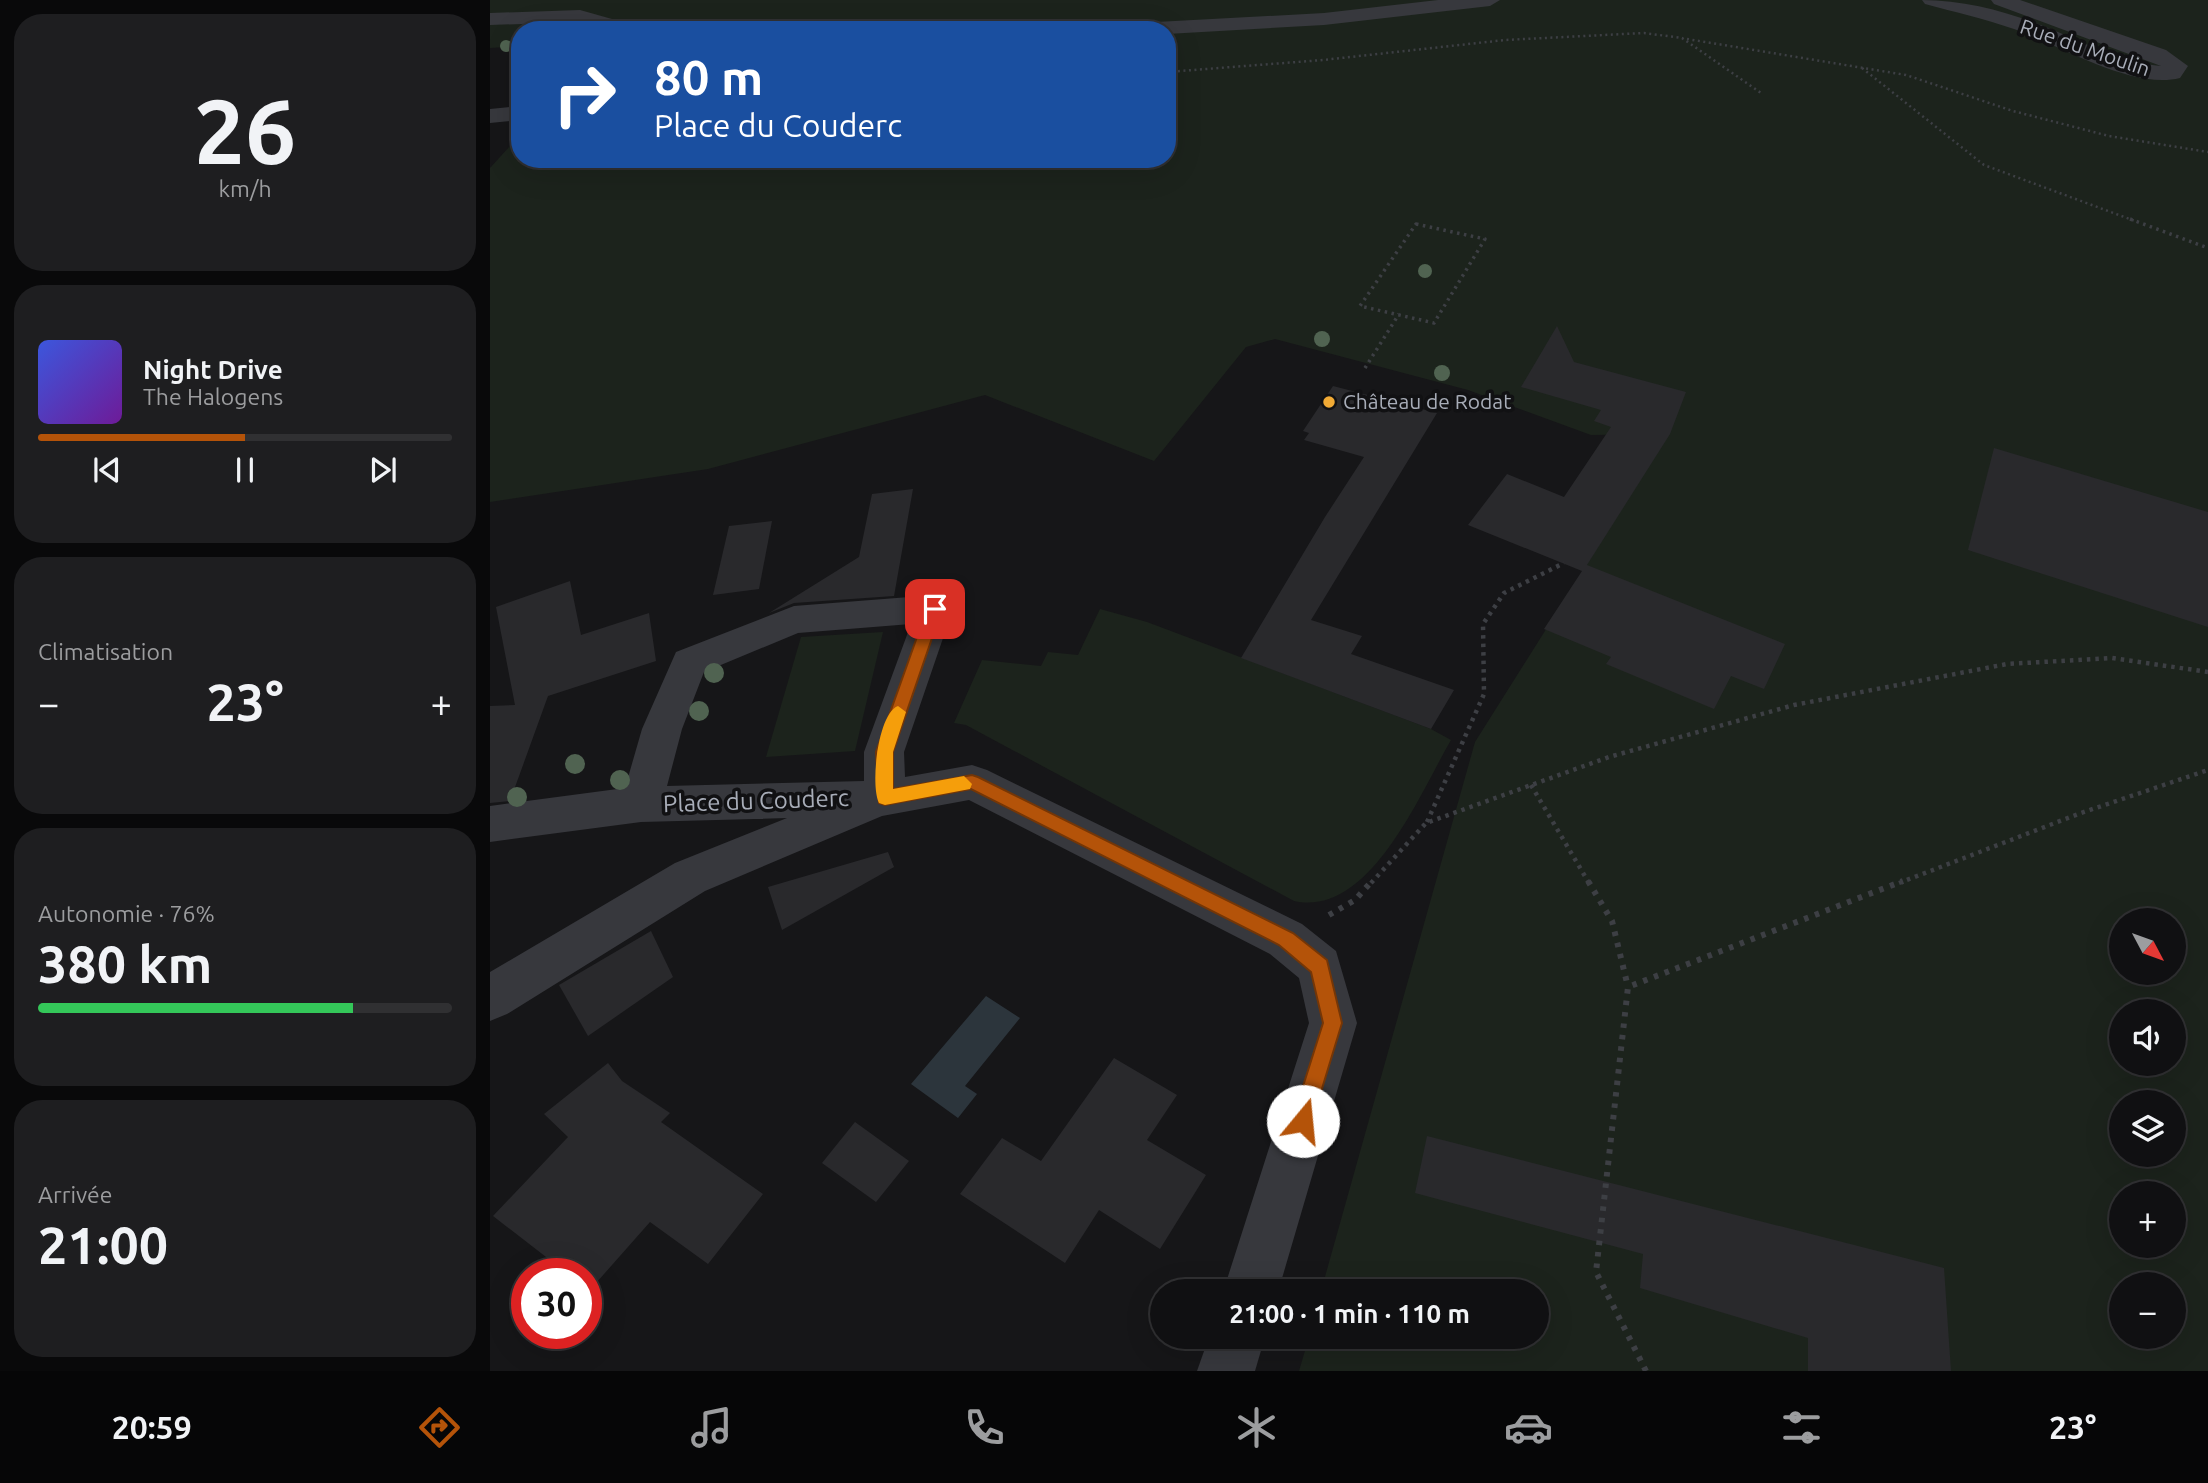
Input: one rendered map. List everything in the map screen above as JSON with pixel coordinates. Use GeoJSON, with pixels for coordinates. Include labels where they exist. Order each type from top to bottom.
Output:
{"type":"FeatureCollection","features":[{"type":"Feature","properties":{"kind":"street"},"geometry":{"type":"LineString","coordinates":[[1176,27],[1324,19],[1490,0]]}},
{"type":"Feature","properties":{"kind":"street","name":"Rue du Moulin"},"geometry":{"type":"LineString","coordinates":[[1932,0],[2027,27],[2116,63],[2151,73],[2172,73],[2176,66],[2158,55],[2001,0]]}},
{"type":"Feature","properties":{"kind":"street"},"geometry":{"type":"LineString","coordinates":[[490,19],[580,16],[599,21]]}},
{"type":"Feature","properties":{"kind":"street"},"geometry":{"type":"LineString","coordinates":[[490,40],[511,39]]}},
{"type":"Feature","properties":{"kind":"street"},"geometry":{"type":"LineString","coordinates":[[490,116],[511,114]]}},
{"type":"Feature","properties":{"kind":"street","name":"Place du Couderc"},"geometry":{"type":"LineString","coordinates":[[885,798],[884,752],[935,609],[794,620],[689,662],[662,729],[641,804],[885,798],[972,782],[1286,939],[1320,967],[1332,1023],[1255,1279]]}},
{"type":"Feature","properties":{"kind":"street","name":"Place du Couderc"},"geometry":{"type":"LineString","coordinates":[[490,998],[690,877],[885,798]]}},
{"type":"Feature","properties":{"kind":"street"},"geometry":{"type":"LineString","coordinates":[[490,824],[641,804]]}},
{"type":"Feature","properties":{"kind":"street"},"geometry":{"type":"LineString","coordinates":[[1226,1371],[1233,1349]]}},
{"type":"Feature","properties":{"kind":"path"},"geometry":{"type":"LineString","coordinates":[[1176,71],[1323,60],[1505,40],[1644,33],[1906,75],[2013,111],[2109,136],[2208,152]]}},
{"type":"Feature","properties":{"kind":"path"},"geometry":{"type":"LineString","coordinates":[[1682,38],[1761,93]]}},
{"type":"Feature","properties":{"kind":"path"},"geometry":{"type":"LineString","coordinates":[[1861,67],[1984,165],[2208,248]]}},
{"type":"Feature","properties":{"kind":"path"},"geometry":{"type":"LineString","coordinates":[[1416,224],[1485,239],[1434,323],[1399,314],[1360,306],[1416,224]]}},
{"type":"Feature","properties":{"kind":"path"},"geometry":{"type":"LineString","coordinates":[[1366,368],[1399,314]]}},
{"type":"Feature","properties":{"kind":"path"},"geometry":{"type":"LineString","coordinates":[[1286,939],[1356,900],[1426,823],[1484,694],[1483,624],[1504,593],[1564,563]]}},
{"type":"Feature","properties":{"kind":"path"},"geometry":{"type":"LineString","coordinates":[[1426,823],[1609,757],[1794,705],[2007,664],[2112,658],[2208,672]]}},
{"type":"Feature","properties":{"kind":"path"},"geometry":{"type":"LineString","coordinates":[[1628,987],[2081,813],[2208,770]]}},
{"type":"Feature","properties":{"kind":"path"},"geometry":{"type":"LineString","coordinates":[[1531,785],[1612,921],[1628,987],[1596,1272],[1646,1371]]}},
{"type":"Feature","properties":{"kind":"shaded area"},"geometry":{"type":"Polygon","coordinates":[[[490,0],[2208,0],[2208,1371],[1299,1371],[1305,1349],[1549,1349],[1549,1279],[1324,1279],[1475,742],[1669,434],[1591,435],[1468,390],[1275,339],[1246,347],[1154,461],[985,395],[708,469],[490,502],[490,168],[511,145],[511,168],[1176,168],[1176,21],[511,21],[511,47],[490,48],[490,0]]]}},
{"type":"Feature","properties":{"kind":"shaded area"},"geometry":{"type":"Polygon","coordinates":[[[1100,609],[1147,622],[1431,729],[1451,740],[1408,819],[1369,872],[1346,890],[1321,901],[1294,901],[966,725],[954,723],[982,660],[1041,666],[1048,652],[1078,655],[1100,609]]]}},
{"type":"Feature","properties":{"kind":"shaded area"},"geometry":{"type":"Polygon","coordinates":[[[883,632],[855,751],[766,757],[801,637],[883,632]]]}},
{"type":"Feature","properties":{"kind":"shaded area"},"geometry":{"type":"Polygon","coordinates":[[[986,996],[1020,1018],[965,1086],[977,1094],[958,1118],[911,1084],[986,996]]]}},
{"type":"Feature","properties":{"kind":"building"},"geometry":{"type":"Polygon","coordinates":[[[1557,326],[1574,362],[1686,392],[1670,434],[1587,565],[1785,644],[1764,689],[1731,676],[1714,709],[1606,664],[1611,657],[1544,629],[1582,571],[1468,525],[1507,474],[1564,497],[1611,427],[1594,421],[1601,410],[1521,387],[1557,326]]]}},
{"type":"Feature","properties":{"kind":"building"},"geometry":{"type":"Polygon","coordinates":[[[1333,386],[1437,413],[1311,620],[1362,636],[1351,654],[1454,690],[1431,729],[1241,658],[1364,457],[1304,440],[1309,433],[1303,431],[1333,386]]]}},
{"type":"Feature","properties":{"kind":"building"},"geometry":{"type":"Polygon","coordinates":[[[1994,448],[2208,512],[2208,627],[1968,550],[1994,448]]]}},
{"type":"Feature","properties":{"kind":"building"},"geometry":{"type":"Polygon","coordinates":[[[913,489],[894,596],[794,603],[769,613],[859,557],[872,494],[913,489]]]}},
{"type":"Feature","properties":{"kind":"building"},"geometry":{"type":"Polygon","coordinates":[[[772,521],[759,589],[713,595],[729,526],[772,521]]]}},
{"type":"Feature","properties":{"kind":"building"},"geometry":{"type":"Polygon","coordinates":[[[570,581],[581,635],[649,613],[656,661],[548,696],[510,801],[490,803],[490,706],[515,705],[496,607],[570,581]]]}},
{"type":"Feature","properties":{"kind":"building"},"geometry":{"type":"Polygon","coordinates":[[[888,852],[894,867],[782,930],[768,887],[888,852]]]}},
{"type":"Feature","properties":{"kind":"building"},"geometry":{"type":"Polygon","coordinates":[[[651,931],[673,977],[588,1036],[559,985],[651,931]]]}},
{"type":"Feature","properties":{"kind":"building"},"geometry":{"type":"Polygon","coordinates":[[[1114,1058],[1177,1095],[1147,1140],[1206,1175],[1160,1249],[1099,1210],[1065,1263],[960,1194],[1002,1138],[1041,1161],[1114,1058]]]}},
{"type":"Feature","properties":{"kind":"building"},"geometry":{"type":"Polygon","coordinates":[[[608,1063],[622,1081],[670,1113],[661,1122],[763,1194],[708,1264],[650,1222],[602,1276],[602,1258],[547,1258],[493,1216],[568,1137],[544,1114],[608,1063]]]}},
{"type":"Feature","properties":{"kind":"building"},"geometry":{"type":"Polygon","coordinates":[[[855,1122],[909,1161],[876,1202],[822,1163],[855,1122]]]}},
{"type":"Feature","properties":{"kind":"building"},"geometry":{"type":"Polygon","coordinates":[[[1427,1136],[1944,1268],[1951,1371],[1808,1371],[1808,1338],[1640,1288],[1643,1254],[1415,1193],[1427,1136]]]}},
{"type":"Feature","properties":{"kind":"slow traffic"},"geometry":{"type":"LineString","coordinates":[[898,712],[884,752],[885,798],[964,784]]}},
{"type":"Feature","properties":{"kind":"place","name":"Château de Rodat"},"geometry":{"type":"Point","coordinates":[1329,402]}},
{"type":"Feature","properties":{"kind":"route"},"geometry":{"type":"LineString","coordinates":[[935,609],[884,752],[885,798],[972,782],[1286,939],[1320,967],[1332,1023],[1303,1121]]}}]}
